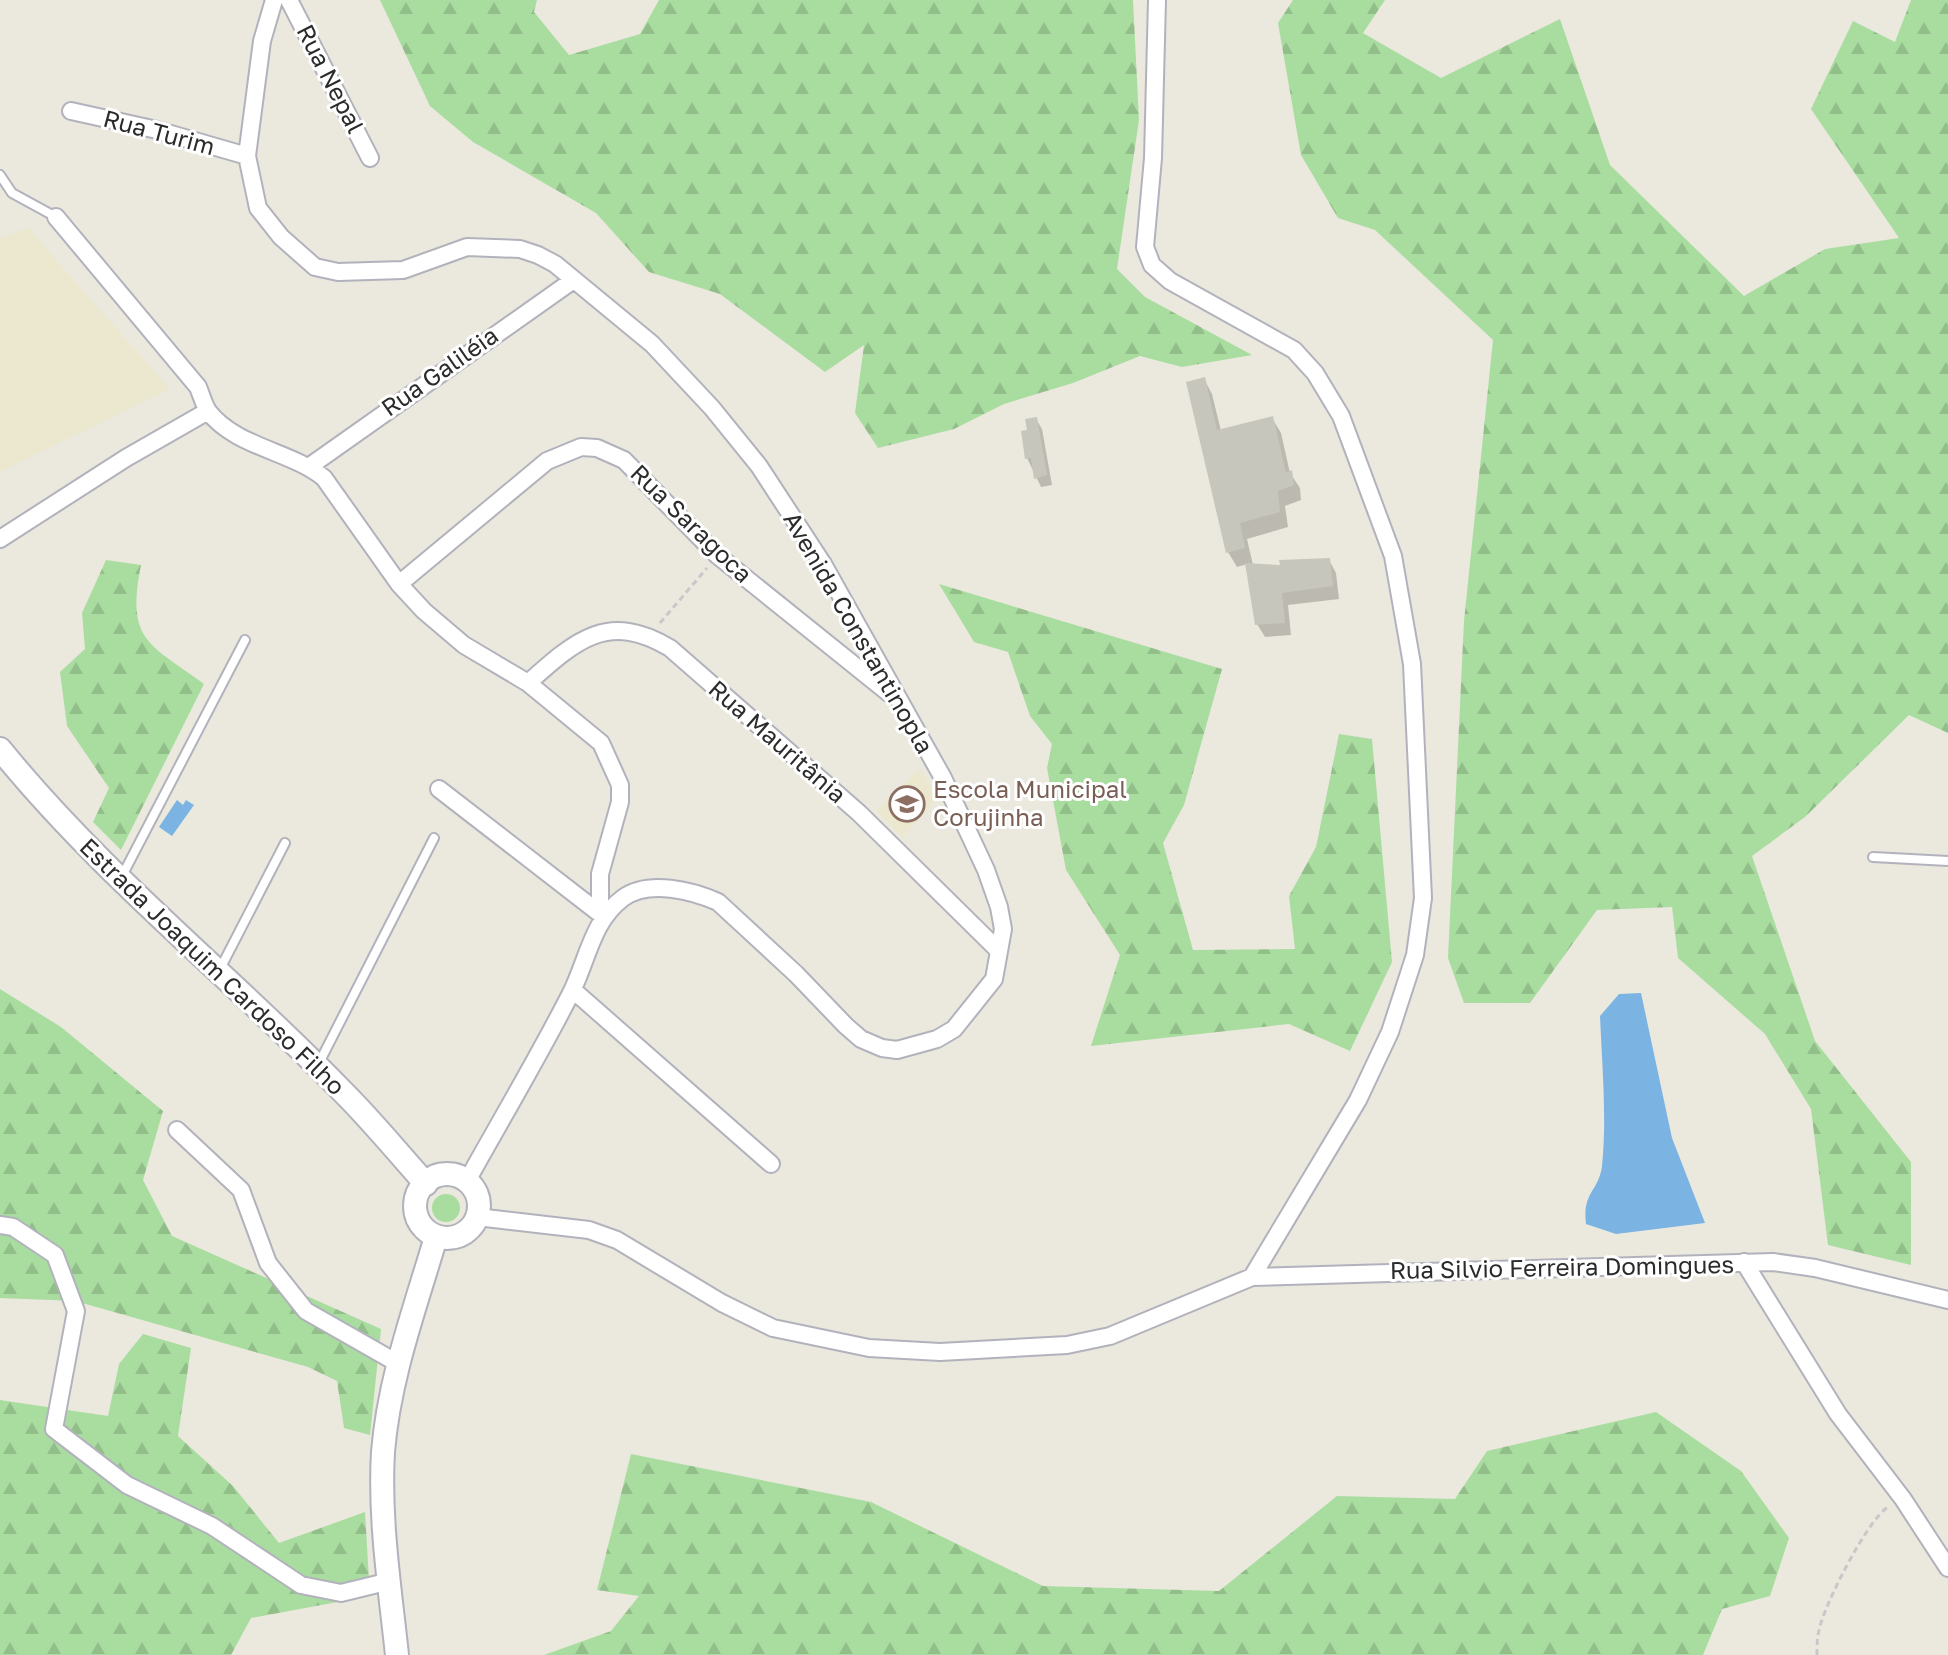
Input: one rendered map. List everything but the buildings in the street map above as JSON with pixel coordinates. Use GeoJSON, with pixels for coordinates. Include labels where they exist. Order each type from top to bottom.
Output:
{"type":"FeatureCollection","features":[{"type":"Feature","properties":{"kind":"street","name":"Avenida Constantinopla"},"geometry":{"type":"LineString","coordinates":[[274,0],[262,41],[247,156],[258,208],[281,237],[315,267],[338,272],[403,270],[467,247],[505,248],[538,255],[555,264],[652,344],[712,408],[759,466],[823,564],[943,778],[986,870],[1003,929],[994,979],[954,1029],[924,1045],[897,1050],[861,1039],[718,902],[667,889],[639,891],[626,895],[601,914]]}},
{"type":"Feature","properties":{"kind":"street","name":"Rua Nepal"},"geometry":{"type":"LineString","coordinates":[[289,0],[370,158]]}},
{"type":"Feature","properties":{"kind":"street"},"geometry":{"type":"LineString","coordinates":[[1157,0],[1153,158],[1145,247],[1152,265],[1170,281],[1294,350],[1315,373],[1341,416],[1393,556],[1412,664],[1423,898],[1415,955],[1390,1032],[1358,1100],[1252,1277]]}},
{"type":"Feature","properties":{"kind":"street","name":"Rua Turim"},"geometry":{"type":"LineString","coordinates":[[71,111],[157,130],[247,156]]}},
{"type":"Feature","properties":{"kind":"street"},"geometry":{"type":"LineString","coordinates":[[56,217],[198,387],[208,411],[248,440],[310,466],[338,492],[399,584],[464,645],[528,683],[601,743],[620,785],[617,819],[600,874],[601,914],[573,990],[467,1181]]}},
{"type":"Feature","properties":{"kind":"street","name":"Rua Galiléia"},"geometry":{"type":"LineString","coordinates":[[310,466],[572,281]]}},
{"type":"Feature","properties":{"kind":"street"},"geometry":{"type":"LineString","coordinates":[[0,539],[126,458],[208,411]]}},
{"type":"Feature","properties":{"kind":"street","name":"Rua Saragoca"},"geometry":{"type":"LineString","coordinates":[[399,584],[547,461],[581,447],[597,448],[624,460],[717,555],[897,700]]}},
{"type":"Feature","properties":{"kind":"street"},"geometry":{"type":"LineString","coordinates":[[528,683],[566,648],[588,637],[625,631],[649,636]]}},
{"type":"Feature","properties":{"kind":"street","name":"Rua Mauritânia"},"geometry":{"type":"LineString","coordinates":[[649,636],[670,648],[859,813],[999,951]]}},
{"type":"Feature","properties":{"kind":"street","name":"Estrada Joaquim Cardoso Filho"},"geometry":{"type":"LineString","coordinates":[[0,749],[53,812],[317,1067],[426,1184]]}},
{"type":"Feature","properties":{"kind":"street"},"geometry":{"type":"LineString","coordinates":[[439,789],[601,914]]}},
{"type":"Feature","properties":{"kind":"street"},"geometry":{"type":"LineString","coordinates":[[573,990],[771,1164]]}},
{"type":"Feature","properties":{"kind":"street"},"geometry":{"type":"LineString","coordinates":[[177,1130],[241,1190],[268,1263],[306,1311],[399,1364]]}},
{"type":"Feature","properties":{"kind":"street"},"geometry":{"type":"LineString","coordinates":[[440,1174],[467,1181],[477,1195],[477,1217],[463,1234],[436,1237],[421,1226],[415,1210],[417,1194],[426,1184],[440,1174]]}},
{"type":"Feature","properties":{"kind":"street","name":"Rua Silvio Ferreira Domingues"},"geometry":{"type":"LineString","coordinates":[[477,1217],[589,1230],[617,1240],[722,1303],[773,1328],[869,1348],[940,1352],[1067,1345],[1150,1322],[1215,1290],[1252,1277],[1744,1262],[1838,1414],[1903,1499],[1948,1568]]}},
{"type":"Feature","properties":{"kind":"street"},"geometry":{"type":"LineString","coordinates":[[0,1225],[13,1227],[55,1255],[76,1311],[54,1429],[127,1485],[212,1526],[301,1585],[341,1593],[390,1581]]}},
{"type":"Feature","properties":{"kind":"street"},"geometry":{"type":"LineString","coordinates":[[397,1655],[383,1454],[399,1364],[436,1237]]}},
{"type":"Feature","properties":{"kind":"street"},"geometry":{"type":"LineString","coordinates":[[1744,1262],[1815,1268],[1948,1300]]}},
{"type":"Feature","properties":{"kind":"lane"},"geometry":{"type":"LineString","coordinates":[[0,175],[12,193],[56,217]]}},
{"type":"Feature","properties":{"kind":"lane"},"geometry":{"type":"LineString","coordinates":[[120,880],[245,640]]}},
{"type":"Feature","properties":{"kind":"lane"},"geometry":{"type":"LineString","coordinates":[[317,1067],[434,838]]}},
{"type":"Feature","properties":{"kind":"lane"},"geometry":{"type":"LineString","coordinates":[[218,974],[285,843]]}},
{"type":"Feature","properties":{"kind":"lane"},"geometry":{"type":"LineString","coordinates":[[1873,857],[1948,861]]}},
{"type":"Feature","properties":{"kind":"path"},"geometry":{"type":"LineString","coordinates":[[649,636],[717,555]]}},
{"type":"Feature","properties":{"kind":"path"},"geometry":{"type":"LineString","coordinates":[[1817,1655],[1819,1629],[1844,1574],[1877,1514],[1903,1499]]}},
{"type":"Feature","properties":{"kind":"shaded area"},"geometry":{"type":"Polygon","coordinates":[[[28,228],[170,389],[0,472],[0,238],[28,228]]]}},
{"type":"Feature","properties":{"kind":"shaded area","name":"Escola Municipal Corujinha"},"geometry":{"type":"Polygon","coordinates":[[[920,769],[938,798],[902,838],[876,810],[920,769]]]}},
{"type":"Feature","properties":{"kind":"green space"},"geometry":{"type":"Polygon","coordinates":[[[380,0],[537,0],[534,12],[569,55],[640,34],[659,0],[1133,0],[1139,120],[1117,269],[1145,297],[1252,355],[1182,367],[1140,356],[1073,383],[1004,404],[954,429],[878,448],[855,413],[864,345],[825,372],[720,294],[649,272],[596,213],[473,142],[430,106],[380,0]]]}},
{"type":"Feature","properties":{"kind":"green space"},"geometry":{"type":"Polygon","coordinates":[[[1293,0],[1385,0],[1363,33],[1441,78],[1560,19],[1610,165],[1744,296],[1825,249],[1899,238],[1811,109],[1853,21],[1895,42],[1911,0],[1948,0],[1948,733],[1909,715],[1805,817],[1752,856],[1815,1041],[1911,1162],[1911,1265],[1828,1245],[1811,1109],[1765,1034],[1678,958],[1672,907],[1597,910],[1530,1003],[1464,1003],[1448,958],[1464,621],[1493,340],[1375,230],[1338,218],[1301,155],[1278,23],[1293,0]]]}},
{"type":"Feature","properties":{"kind":"green space"},"geometry":{"type":"Polygon","coordinates":[[[106,560],[141,565],[137,610],[146,638],[168,659],[204,684],[121,850],[93,822],[109,788],[67,726],[60,672],[85,649],[82,613],[106,560]]]}},
{"type":"Feature","properties":{"kind":"green space"},"geometry":{"type":"Polygon","coordinates":[[[939,584],[1222,669],[1184,805],[1163,843],[1193,950],[1295,949],[1289,896],[1316,847],[1339,734],[1372,739],[1392,962],[1350,1051],[1289,1024],[1091,1046],[1120,955],[1066,870],[1047,768],[1052,744],[1030,716],[1008,652],[974,642],[939,584]]]}},
{"type":"Feature","properties":{"kind":"green space"},"geometry":{"type":"Polygon","coordinates":[[[0,989],[61,1027],[163,1111],[143,1180],[172,1236],[381,1329],[370,1435],[344,1428],[337,1381],[308,1367],[75,1301],[0,1298],[0,989]]]}},
{"type":"Feature","properties":{"kind":"green space"},"geometry":{"type":"Polygon","coordinates":[[[446,1194],[456,1198],[460,1208],[456,1218],[446,1222],[436,1218],[432,1208],[436,1198],[446,1194]]]}},
{"type":"Feature","properties":{"kind":"green space"},"geometry":{"type":"Polygon","coordinates":[[[143,1334],[191,1348],[178,1436],[233,1486],[279,1543],[365,1512],[370,1596],[251,1618],[231,1655],[0,1655],[0,1400],[108,1416],[119,1364],[143,1334]]]}},
{"type":"Feature","properties":{"kind":"green space"},"geometry":{"type":"Polygon","coordinates":[[[1656,1412],[1741,1471],[1789,1538],[1770,1596],[1722,1609],[1703,1655],[544,1655],[611,1631],[639,1596],[597,1590],[631,1454],[871,1502],[1043,1586],[1219,1591],[1337,1496],[1455,1499],[1487,1451],[1656,1412]]]}},
{"type":"Feature","properties":{"kind":"water"},"geometry":{"type":"Polygon","coordinates":[[[177,800],[183,805],[186,800],[194,805],[172,836],[159,827],[177,800]]]}},
{"type":"Feature","properties":{"kind":"water"},"geometry":{"type":"Polygon","coordinates":[[[1641,993],[1672,1138],[1705,1223],[1616,1234],[1586,1224],[1585,1213],[1602,1166],[1604,1091],[1600,1016],[1619,994],[1641,993]]]}},
{"type":"Feature","properties":{"kind":"place","name":"Escola Municipal Corujinha"},"geometry":{"type":"Point","coordinates":[907,804]}}]}
